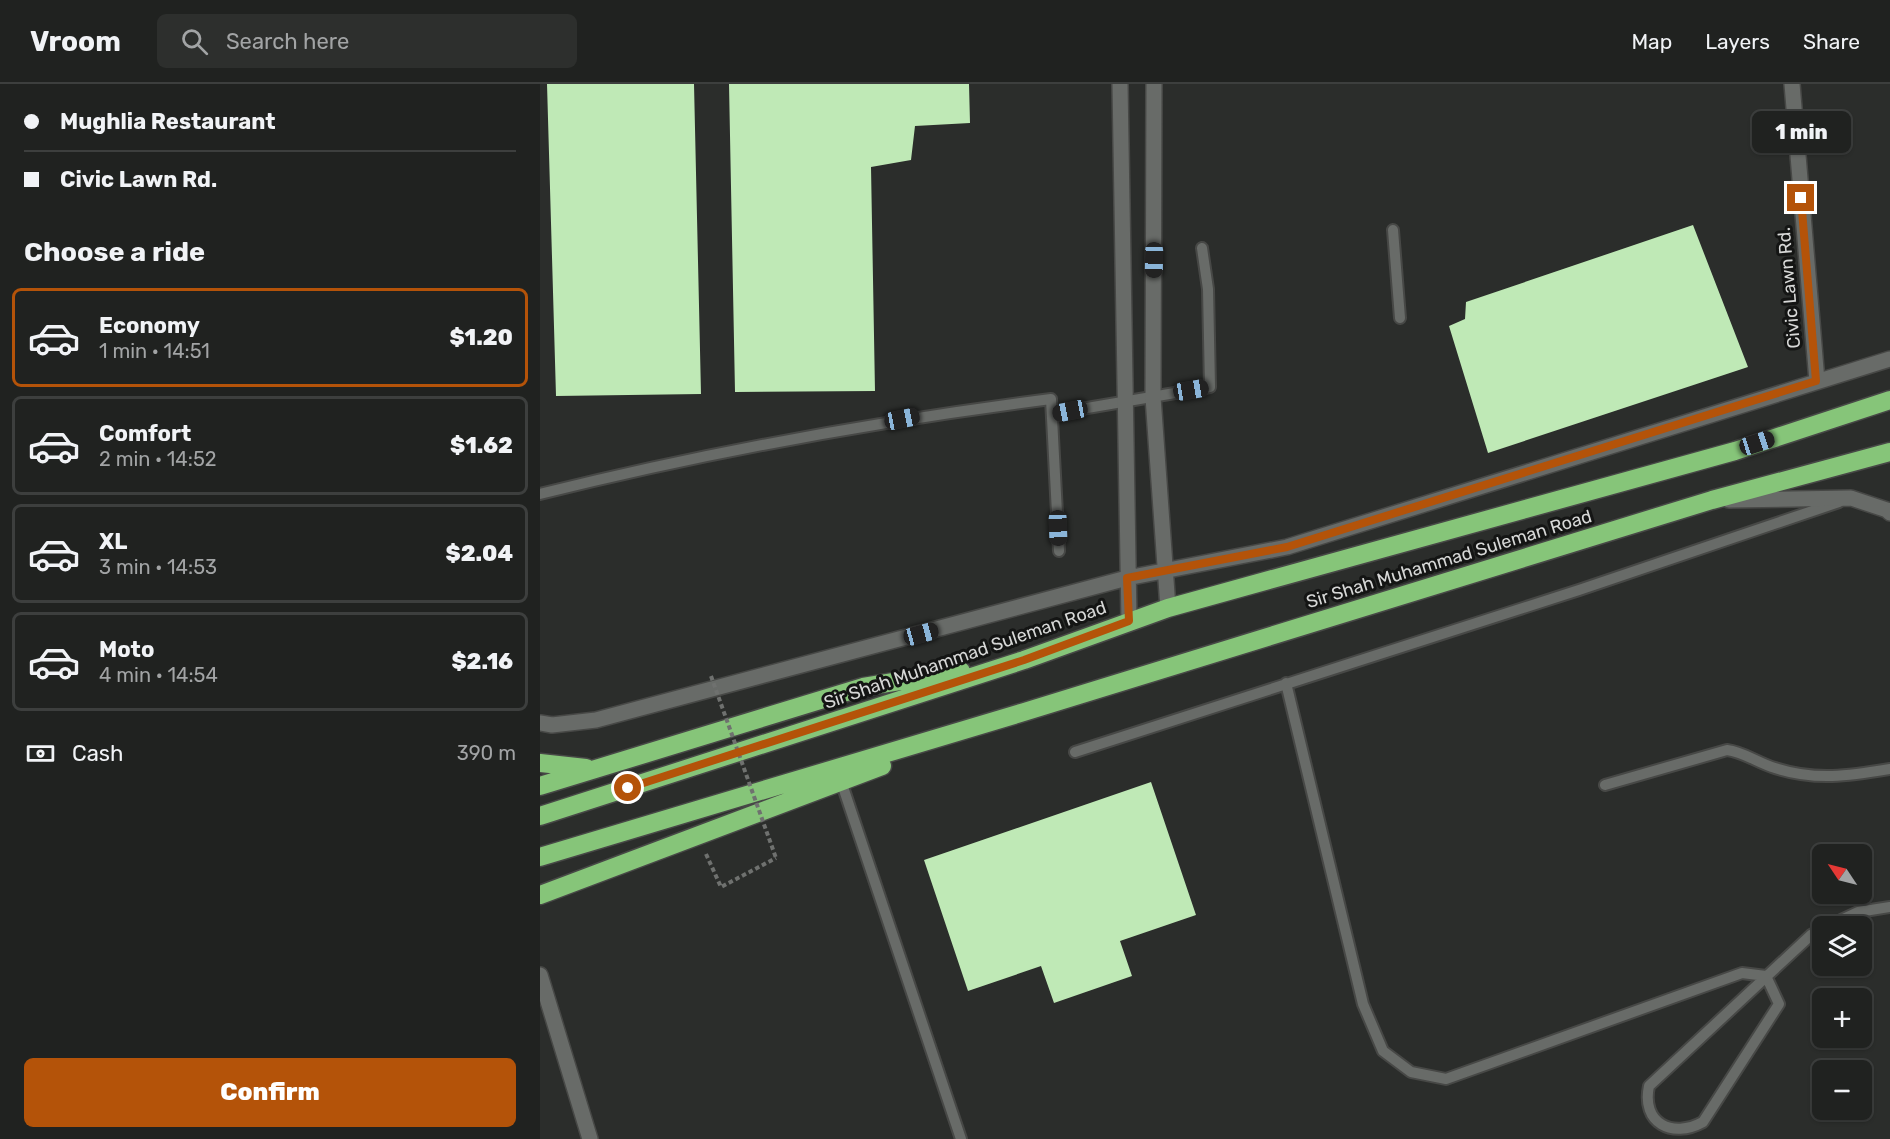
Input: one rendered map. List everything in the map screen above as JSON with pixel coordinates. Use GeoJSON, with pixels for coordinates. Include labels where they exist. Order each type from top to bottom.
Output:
{"type":"FeatureCollection","features":[{"type":"Feature","properties":{"kind":"highway","name":"Sir Shah Muhammad Suleman Road"},"geometry":{"type":"LineString","coordinates":[[540,816],[1024,660],[1168,608],[1735,451],[1890,400]]}},
{"type":"Feature","properties":{"kind":"highway","name":"Sir Shah Muhammad Suleman Road"},"geometry":{"type":"LineString","coordinates":[[540,857],[1024,712],[1712,500],[1890,452]]}},
{"type":"Feature","properties":{"kind":"highway"},"geometry":{"type":"LineString","coordinates":[[540,786],[863,687],[1024,660]]}},
{"type":"Feature","properties":{"kind":"highway"},"geometry":{"type":"LineString","coordinates":[[540,895],[1024,712]]}},
{"type":"Feature","properties":{"kind":"highway"},"geometry":{"type":"LineString","coordinates":[[540,763],[594,769]]}},
{"type":"Feature","properties":{"kind":"street"},"geometry":{"type":"LineString","coordinates":[[1120,84],[1123,400],[1129,621]]}},
{"type":"Feature","properties":{"kind":"street"},"geometry":{"type":"LineString","coordinates":[[1154,84],[1153,397],[1168,608]]}},
{"type":"Feature","properties":{"kind":"street","name":"Civic Lawn Rd."},"geometry":{"type":"LineString","coordinates":[[1792,84],[1816,381]]}},
{"type":"Feature","properties":{"kind":"street"},"geometry":{"type":"LineString","coordinates":[[540,723],[552,725],[596,720],[1127,578],[1287,547],[1890,359]]}},
{"type":"Feature","properties":{"kind":"street"},"geometry":{"type":"LineString","coordinates":[[1712,500],[1851,498],[1890,513]]}},
{"type":"Feature","properties":{"kind":"street"},"geometry":{"type":"LineString","coordinates":[[540,975],[590,1139]]}},
{"type":"Feature","properties":{"kind":"lane"},"geometry":{"type":"LineString","coordinates":[[1393,230],[1400,318]]}},
{"type":"Feature","properties":{"kind":"lane"},"geometry":{"type":"LineString","coordinates":[[1052,414],[1123,400],[1210,387],[1209,299],[1202,248]]}},
{"type":"Feature","properties":{"kind":"lane"},"geometry":{"type":"LineString","coordinates":[[540,494],[656,465],[924,415],[1051,399],[1059,551]]}},
{"type":"Feature","properties":{"kind":"lane"},"geometry":{"type":"LineString","coordinates":[[1075,752],[1580,590],[1851,498]]}},
{"type":"Feature","properties":{"kind":"lane"},"geometry":{"type":"LineString","coordinates":[[1286,683],[1364,1004],[1383,1051],[1411,1072],[1446,1079],[1742,973],[1766,976]]}},
{"type":"Feature","properties":{"kind":"lane"},"geometry":{"type":"LineString","coordinates":[[1605,785],[1728,750],[1739,752],[1756,762],[1797,774],[1841,778],[1890,769]]}},
{"type":"Feature","properties":{"kind":"lane"},"geometry":{"type":"LineString","coordinates":[[841,781],[961,1139]]}},
{"type":"Feature","properties":{"kind":"lane"},"geometry":{"type":"LineString","coordinates":[[1850,916],[1858,912],[1890,907]]}},
{"type":"Feature","properties":{"kind":"lane"},"geometry":{"type":"LineString","coordinates":[[1766,976],[1779,1004],[1703,1122],[1693,1130],[1680,1133],[1658,1126],[1648,1112],[1646,1101],[1649,1086],[1766,976],[1812,934]]}},
{"type":"Feature","properties":{"kind":"path"},"geometry":{"type":"LineString","coordinates":[[698,836],[721,887],[776,858],[711,676]]}},
{"type":"Feature","properties":{"kind":"building"},"geometry":{"type":"Polygon","coordinates":[[[547,84],[694,84],[701,394],[556,396],[547,84]]]}},
{"type":"Feature","properties":{"kind":"building"},"geometry":{"type":"Polygon","coordinates":[[[729,84],[969,84],[970,123],[915,126],[911,160],[871,167],[875,391],[735,392],[729,84]]]}},
{"type":"Feature","properties":{"kind":"building"},"geometry":{"type":"Polygon","coordinates":[[[1693,225],[1748,367],[1488,453],[1449,326],[1465,319],[1466,302],[1693,225]]]}},
{"type":"Feature","properties":{"kind":"building"},"geometry":{"type":"Polygon","coordinates":[[[1151,782],[1196,915],[1120,941],[1132,976],[1054,1003],[1041,966],[968,991],[924,860],[1151,782]]]}},
{"type":"Feature","properties":{"kind":"route"},"geometry":{"type":"LineString","coordinates":[[628,788],[1024,660],[1129,621],[1127,578],[1287,547],[1816,381],[1801,198]]}}]}
